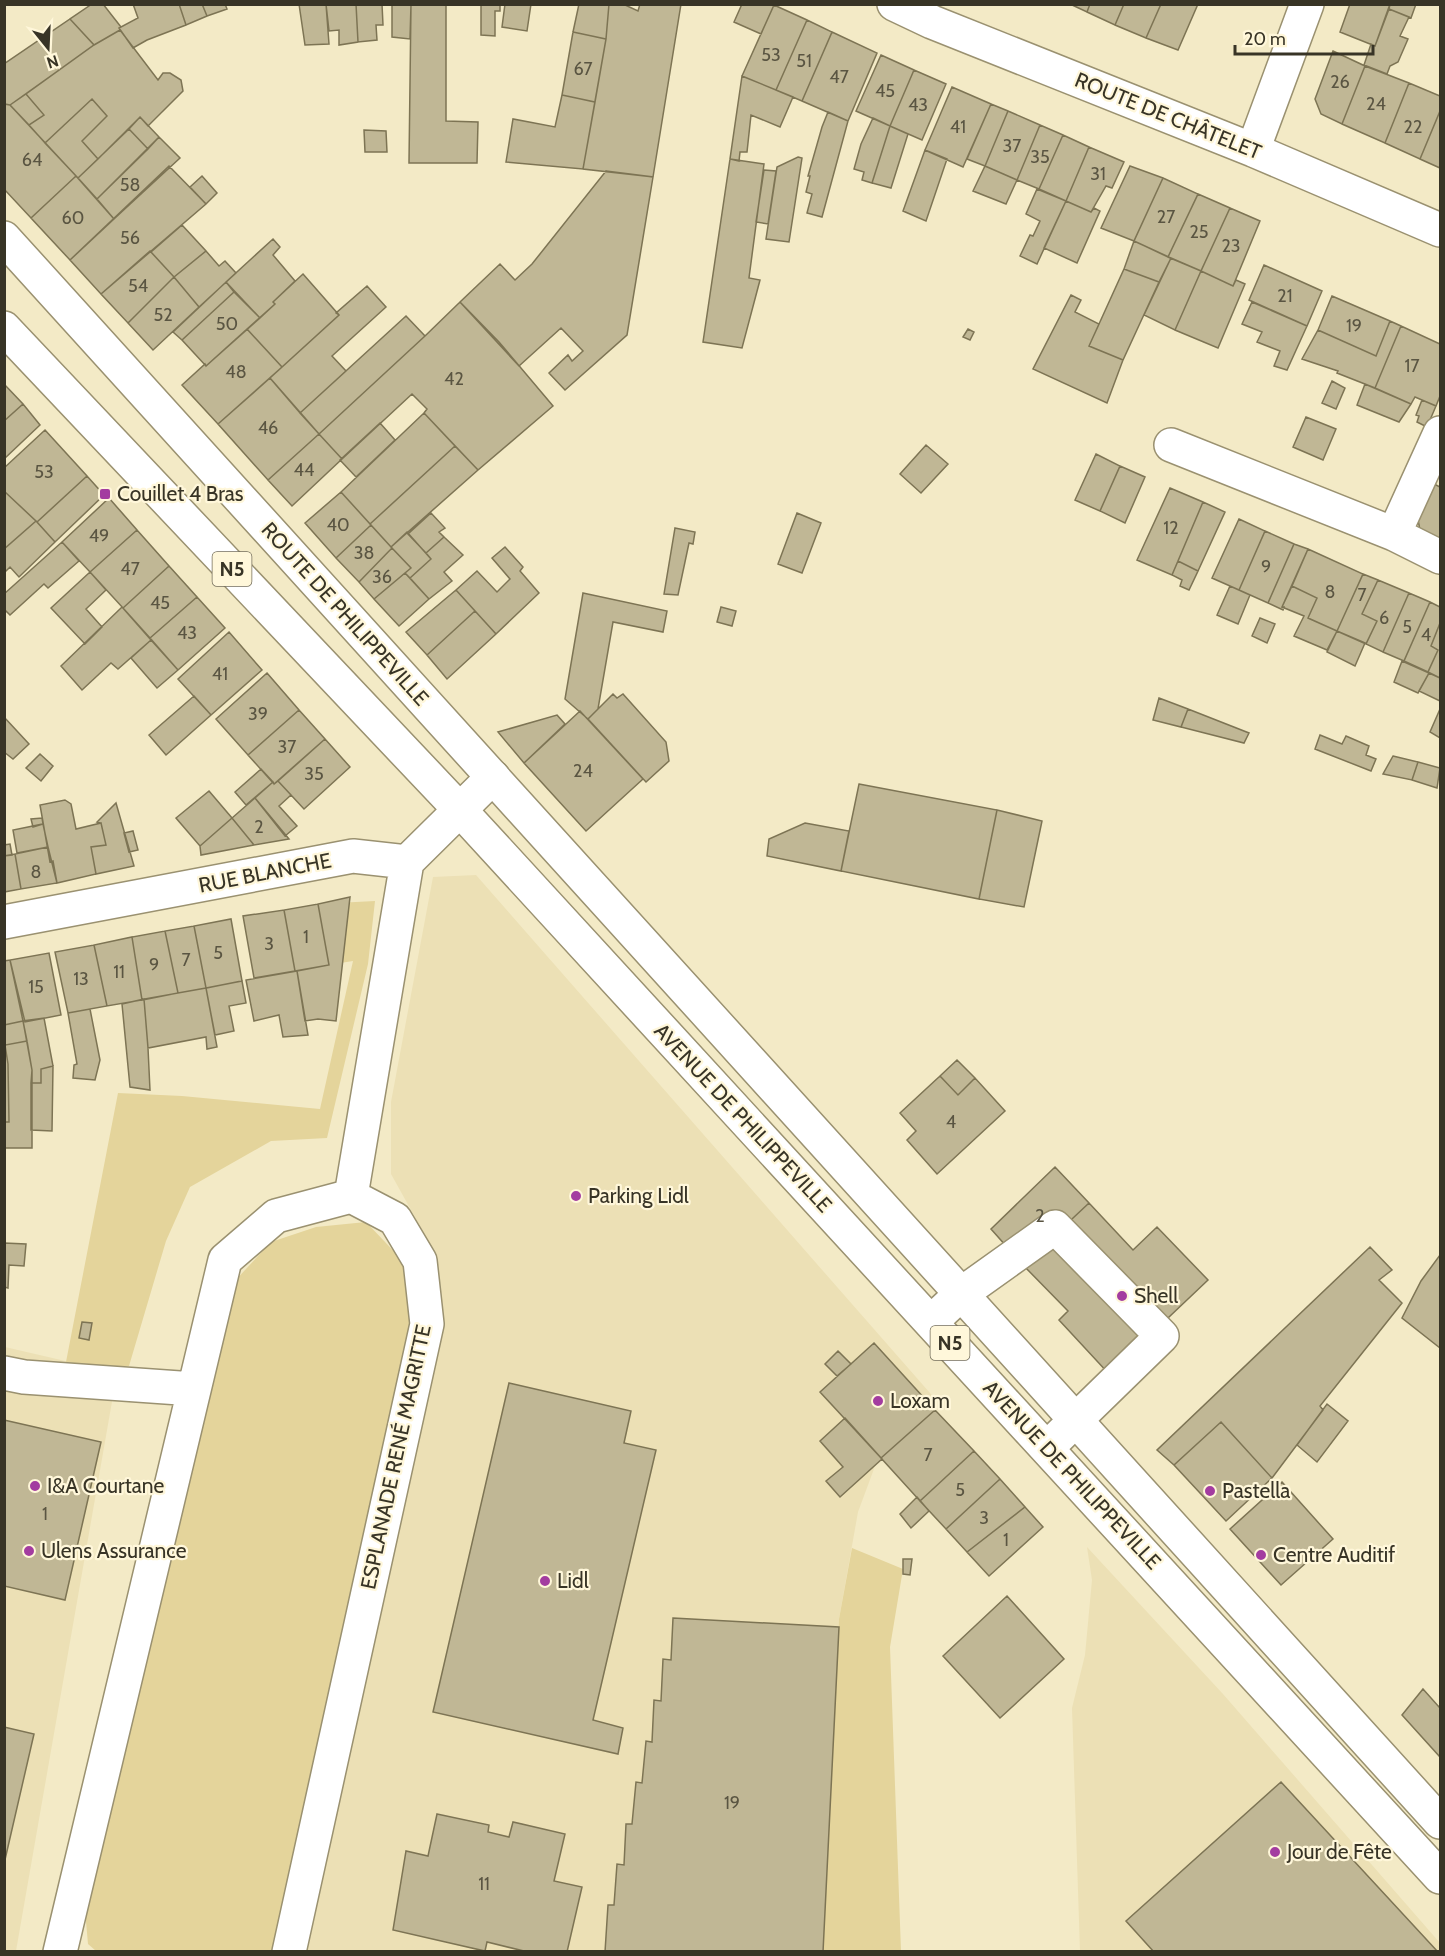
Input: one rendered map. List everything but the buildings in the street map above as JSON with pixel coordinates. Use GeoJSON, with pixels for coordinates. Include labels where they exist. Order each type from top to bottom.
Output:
{"type":"FeatureCollection","features":[{"type":"Feature","properties":{"kind":"main road","name":"ROUTE DE CHÂTELET"},"geometry":{"type":"LineString","coordinates":[[894,4],[932,22],[1253,150],[1440,230]]}},
{"type":"Feature","properties":{"kind":"main road"},"geometry":{"type":"LineString","coordinates":[[1253,150],[1307,4]]}},
{"type":"Feature","properties":{"kind":"main road","name":"ROUTE DE PHILIPPEVILLE"},"geometry":{"type":"LineString","coordinates":[[4,238],[493,777]]}},
{"type":"Feature","properties":{"kind":"main road","name":"N5"},"geometry":{"type":"LineString","coordinates":[[4,328],[460,810]]}},
{"type":"Feature","properties":{"kind":"main road"},"geometry":{"type":"LineString","coordinates":[[1394,534],[1440,433]]}},
{"type":"Feature","properties":{"kind":"main road"},"geometry":{"type":"LineString","coordinates":[[1171,445],[1394,534],[1440,557]]}},
{"type":"Feature","properties":{"kind":"main road"},"geometry":{"type":"LineString","coordinates":[[60,1952],[225,1260],[276,1216],[351,1196],[407,862],[493,777]]}},
{"type":"Feature","properties":{"kind":"main road","name":"AVENUE DE PHILIPPEVILLE"},"geometry":{"type":"LineString","coordinates":[[493,777],[1440,1822]]}},
{"type":"Feature","properties":{"kind":"main road","name":"AVENUE DE PHILIPPEVILLE"},"geometry":{"type":"LineString","coordinates":[[460,810],[1440,1877]]}},
{"type":"Feature","properties":{"kind":"main road","name":"RUE BLANCHE"},"geometry":{"type":"LineString","coordinates":[[4,922],[353,856],[407,862]]}},
{"type":"Feature","properties":{"kind":"main road","name":"ESPLANADE RENÉ MAGRITTE"},"geometry":{"type":"LineString","coordinates":[[289,1952],[427,1323],[420,1261],[395,1219],[351,1196]]}},
{"type":"Feature","properties":{"kind":"main road"},"geometry":{"type":"LineString","coordinates":[[931,1322],[961,1294],[1056,1227],[1162,1336],[1047,1448]]}},
{"type":"Feature","properties":{"kind":"main road"},"geometry":{"type":"LineString","coordinates":[[4,1373],[24,1377],[194,1389]]}},
{"type":"Feature","properties":{"kind":"shaded area"},"geometry":{"type":"Polygon","coordinates":[[[476,875],[937,1401],[881,1450],[858,1512],[839,1619],[820,1951],[267,1952],[425,1306],[421,1228],[391,1174],[391,1102],[433,877],[476,875]]]}},
{"type":"Feature","properties":{"kind":"shaded area"},"geometry":{"type":"Polygon","coordinates":[[[375,901],[368,964],[327,1138],[271,1141],[190,1187],[166,1241],[129,1366],[97,1369],[66,1362],[118,1093],[182,1096],[320,1109],[353,961],[328,965],[317,904],[375,901]]]}},
{"type":"Feature","properties":{"kind":"shaded area"},"geometry":{"type":"Polygon","coordinates":[[[366,1222],[405,1263],[414,1312],[275,1951],[96,1951],[88,1944],[85,1910],[233,1283],[271,1242],[316,1227],[366,1222]]]}},
{"type":"Feature","properties":{"kind":"shaded area"},"geometry":{"type":"Polygon","coordinates":[[[5,1347],[117,1373],[16,1951],[5,1952],[5,1347]]]}},
{"type":"Feature","properties":{"kind":"shaded area"},"geometry":{"type":"Polygon","coordinates":[[[1087,1547],[1223,1694],[1440,1943],[1440,1951],[1080,1951],[1072,1708],[1085,1655],[1092,1580],[1087,1547]]]}},
{"type":"Feature","properties":{"kind":"shaded area"},"geometry":{"type":"Polygon","coordinates":[[[852,1548],[903,1569],[890,1647],[901,1951],[821,1952],[839,1619],[852,1548]]]}},
{"type":"Feature","properties":{"kind":"place","name":"Couillet 4 Bras"},"geometry":{"type":"Point","coordinates":[105,494]}},
{"type":"Feature","properties":{"kind":"place","name":"Parking Lidl"},"geometry":{"type":"Point","coordinates":[576,1196]}},
{"type":"Feature","properties":{"kind":"place","name":"Shell"},"geometry":{"type":"Point","coordinates":[1122,1296]}},
{"type":"Feature","properties":{"kind":"place","name":"Loxam"},"geometry":{"type":"Point","coordinates":[878,1401]}},
{"type":"Feature","properties":{"kind":"place","name":"I&A Courtane"},"geometry":{"type":"Point","coordinates":[35,1486]}},
{"type":"Feature","properties":{"kind":"place","name":"Pastella"},"geometry":{"type":"Point","coordinates":[1210,1491]}},
{"type":"Feature","properties":{"kind":"place","name":"Ulens Assurance"},"geometry":{"type":"Point","coordinates":[29,1551]}},
{"type":"Feature","properties":{"kind":"place","name":"Centre Auditif"},"geometry":{"type":"Point","coordinates":[1261,1555]}},
{"type":"Feature","properties":{"kind":"place","name":"Lidl"},"geometry":{"type":"Point","coordinates":[545,1581]}},
{"type":"Feature","properties":{"kind":"place","name":"Jour de Fête"},"geometry":{"type":"Point","coordinates":[1275,1852]}}]}
